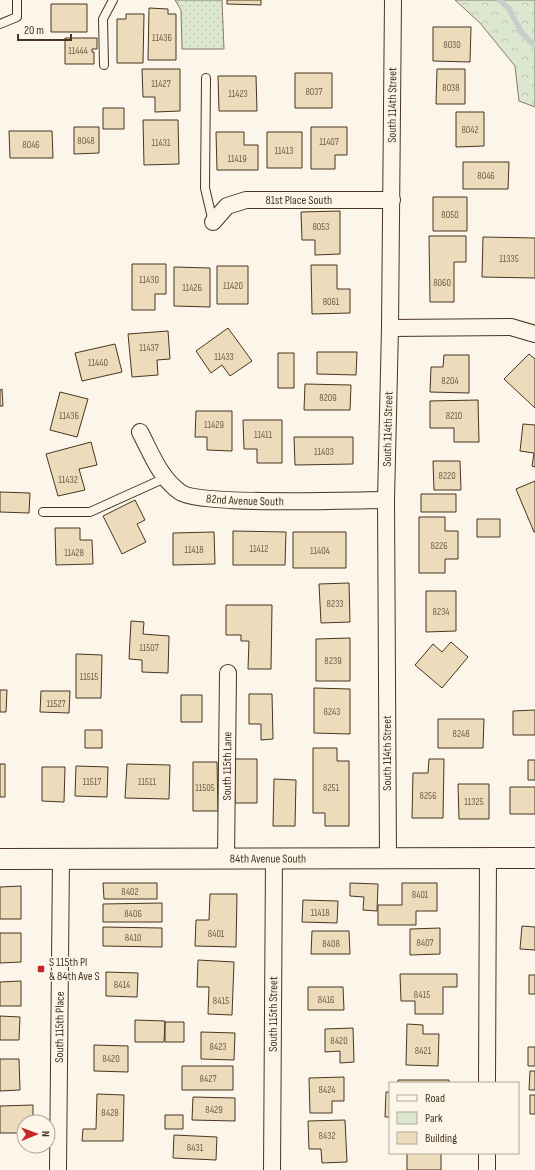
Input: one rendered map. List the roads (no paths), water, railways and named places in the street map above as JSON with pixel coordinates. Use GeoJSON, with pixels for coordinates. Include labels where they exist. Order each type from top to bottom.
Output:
{"type":"FeatureCollection","features":[{"type":"Feature","properties":{"kind":"street","name":"South 114th Street"},"geometry":{"type":"LineString","coordinates":[[388,858],[386,500],[392,200],[393,0]]}},
{"type":"Feature","properties":{"kind":"street","name":"81st Place South"},"geometry":{"type":"LineString","coordinates":[[213,222],[227,206],[246,200],[392,200]]}},
{"type":"Feature","properties":{"kind":"street"},"geometry":{"type":"LineString","coordinates":[[390,328],[511,327],[535,334]]}},
{"type":"Feature","properties":{"kind":"street","name":"82nd Avenue South"},"geometry":{"type":"LineString","coordinates":[[140,432],[165,478],[181,494],[198,498],[227,500],[386,500]]}},
{"type":"Feature","properties":{"kind":"street","name":"South 115th Lane"},"geometry":{"type":"LineString","coordinates":[[226,859],[228,673]]}},
{"type":"Feature","properties":{"kind":"street","name":"South 115th Street"},"geometry":{"type":"LineString","coordinates":[[272,1170],[274,858]]}},
{"type":"Feature","properties":{"kind":"street"},"geometry":{"type":"LineString","coordinates":[[487,1082],[488,858]]}},
{"type":"Feature","properties":{"kind":"street","name":"84th Avenue South"},"geometry":{"type":"LineString","coordinates":[[0,859],[535,858]]}},
{"type":"Feature","properties":{"kind":"street","name":"South 115th Place"},"geometry":{"type":"LineString","coordinates":[[58,1170],[61,859]]}},
{"type":"Feature","properties":{"kind":"street"},"geometry":{"type":"LineString","coordinates":[[487,1154],[487,1170]]}},
{"type":"Feature","properties":{"kind":"lane"},"geometry":{"type":"LineString","coordinates":[[0,24],[17,17],[17,0]]}},
{"type":"Feature","properties":{"kind":"lane"},"geometry":{"type":"LineString","coordinates":[[104,65],[103,19],[113,0]]}},
{"type":"Feature","properties":{"kind":"lane"},"geometry":{"type":"LineString","coordinates":[[206,78],[204,188],[213,222]]}},
{"type":"Feature","properties":{"kind":"lane"},"geometry":{"type":"LineString","coordinates":[[43,512],[90,512],[165,478]]}},
{"type":"Feature","properties":{"kind":"waterway"},"geometry":{"type":"LineString","coordinates":[[500,0],[509,9],[522,33],[535,46]]}},
{"type":"Feature","properties":{"kind":"place","name":"S 115th Pl & 84th Ave S"},"geometry":{"type":"Point","coordinates":[41,969]}}]}
